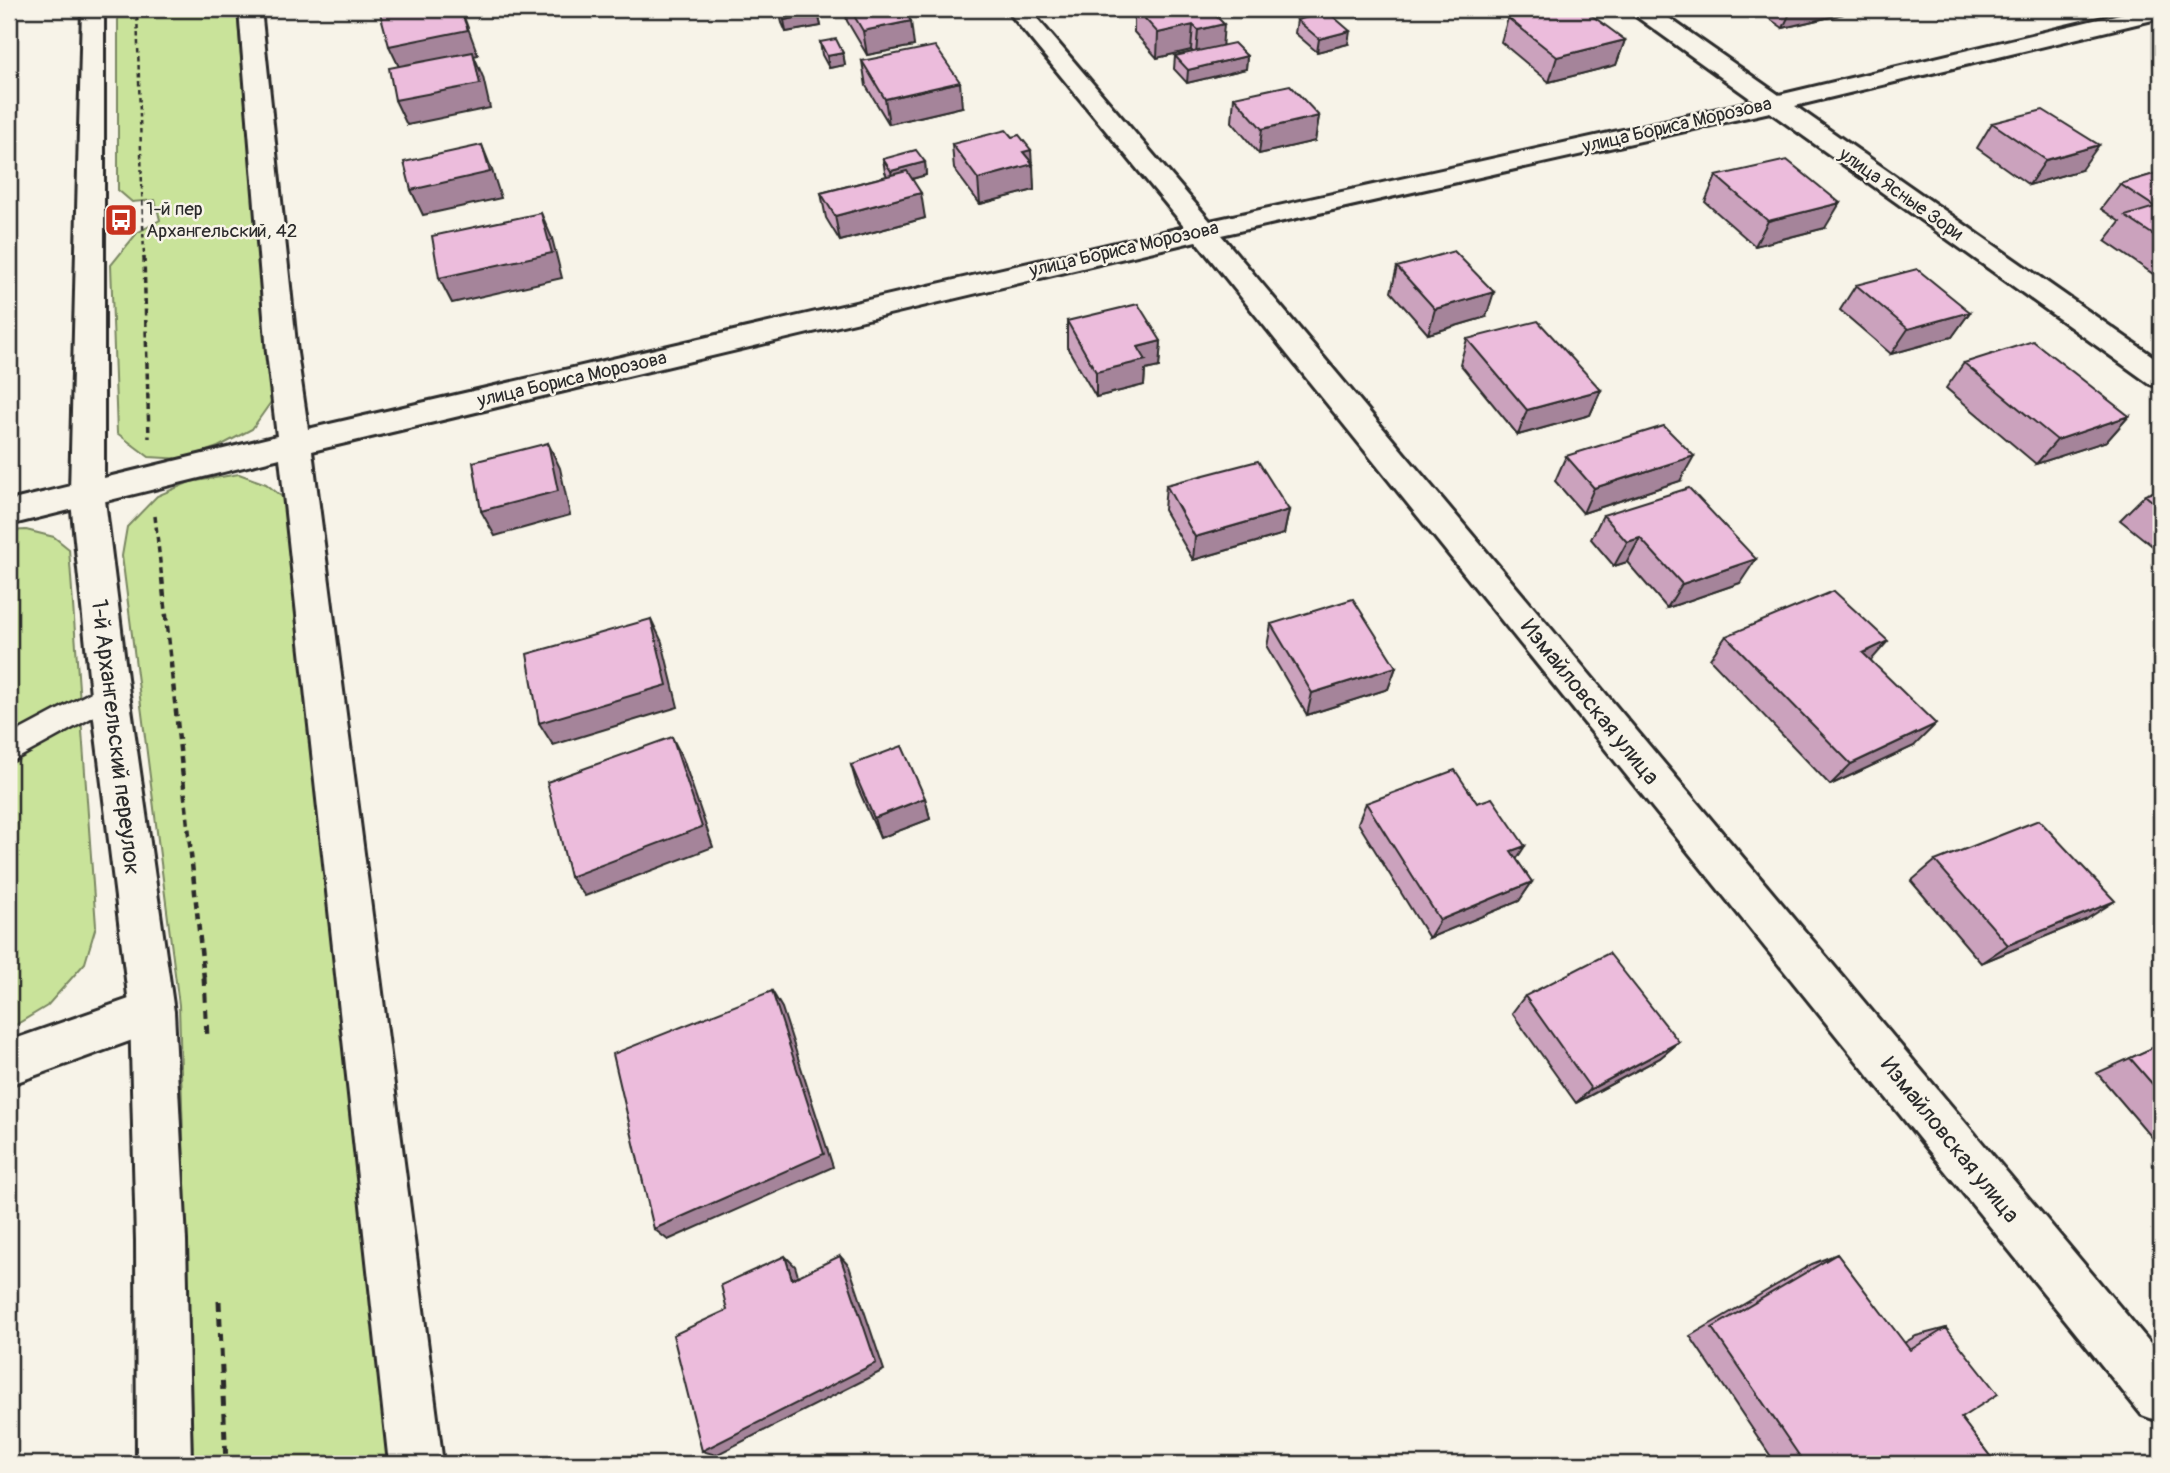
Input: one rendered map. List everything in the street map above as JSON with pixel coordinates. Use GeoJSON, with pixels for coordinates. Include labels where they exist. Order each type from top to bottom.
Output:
{"type":"FeatureCollection","features":[{"type":"Feature","properties":{"kind":"street","name":"1-й Архангельский переулок"},"geometry":{"type":"LineString","coordinates":[[93,9],[87,492],[110,694],[152,1012],[161,1241],[164,1464]]}},
{"type":"Feature","properties":{"kind":"street"},"geometry":{"type":"LineString","coordinates":[[250,9],[282,353],[416,1464]]}},
{"type":"Feature","properties":{"kind":"street","name":"Измайловская улица"},"geometry":{"type":"LineString","coordinates":[[1017,9],[1203,231],[2161,1396]]}},
{"type":"Feature","properties":{"kind":"street","name":"улица Ясные Зори"},"geometry":{"type":"LineString","coordinates":[[1641,9],[2161,377]]}},
{"type":"Feature","properties":{"kind":"street","name":"улица Бориса Морозова"},"geometry":{"type":"LineString","coordinates":[[9,513],[87,492],[1203,231],[1773,104],[2161,11]]}},
{"type":"Feature","properties":{"kind":"street"},"geometry":{"type":"LineString","coordinates":[[9,1063],[152,1012]]}},
{"type":"Feature","properties":{"kind":"lane"},"geometry":{"type":"LineString","coordinates":[[9,751],[110,694]]}},
{"type":"Feature","properties":{"kind":"path"},"geometry":{"type":"LineString","coordinates":[[136,9],[149,440]]}},
{"type":"Feature","properties":{"kind":"path"},"geometry":{"type":"LineString","coordinates":[[154,513],[204,979],[208,1048]]}},
{"type":"Feature","properties":{"kind":"path"},"geometry":{"type":"LineString","coordinates":[[219,1298],[226,1464]]}},
{"type":"Feature","properties":{"kind":"green space"},"geometry":{"type":"Polygon","coordinates":[[[118,9],[237,9],[271,402],[252,429],[218,447],[183,459],[149,457],[117,433],[111,265],[137,233],[160,220],[155,200],[132,202],[118,190],[118,9]]]}},
{"type":"Feature","properties":{"kind":"green space"},"geometry":{"type":"Polygon","coordinates":[[[239,474],[266,484],[286,500],[337,864],[396,1464],[193,1464],[179,1005],[122,556],[127,527],[157,496],[190,482],[239,474]]]}},
{"type":"Feature","properties":{"kind":"green space"},"geometry":{"type":"Polygon","coordinates":[[[26,530],[54,537],[69,549],[96,926],[85,963],[47,1006],[9,1029],[9,531],[26,530]]]}},
{"type":"Feature","properties":{"kind":"building"},"geometry":{"type":"Polygon","coordinates":[[[379,9],[460,9],[468,30],[389,46],[379,9]]]}},
{"type":"Feature","properties":{"kind":"building"},"geometry":{"type":"Polygon","coordinates":[[[816,9],[818,13],[784,20],[779,10],[816,9]]]}},
{"type":"Feature","properties":{"kind":"building"},"geometry":{"type":"Polygon","coordinates":[[[850,9],[903,9],[911,21],[863,31],[850,9]]]}},
{"type":"Feature","properties":{"kind":"building"},"geometry":{"type":"Polygon","coordinates":[[[1136,9],[1209,9],[1224,24],[1198,30],[1193,25],[1158,33],[1136,9]]]}},
{"type":"Feature","properties":{"kind":"building"},"geometry":{"type":"Polygon","coordinates":[[[1545,9],[1583,9],[1625,40],[1557,57],[1508,18],[1545,9]]]}},
{"type":"Feature","properties":{"kind":"building"},"geometry":{"type":"Polygon","coordinates":[[[1328,12],[1350,31],[1319,39],[1297,20],[1328,12]]]}},
{"type":"Feature","properties":{"kind":"building"},"geometry":{"type":"Polygon","coordinates":[[[836,39],[843,53],[827,56],[820,42],[836,39]]]}},
{"type":"Feature","properties":{"kind":"building"},"geometry":{"type":"Polygon","coordinates":[[[1234,43],[1247,56],[1188,70],[1175,56],[1234,43]]]}},
{"type":"Feature","properties":{"kind":"building"},"geometry":{"type":"Polygon","coordinates":[[[935,46],[960,82],[885,99],[862,61],[935,46]]]}},
{"type":"Feature","properties":{"kind":"building"},"geometry":{"type":"Polygon","coordinates":[[[473,52],[480,84],[395,100],[389,68],[473,52]]]}},
{"type":"Feature","properties":{"kind":"building"},"geometry":{"type":"Polygon","coordinates":[[[1290,85],[1319,116],[1262,129],[1234,97],[1290,85]]]}},
{"type":"Feature","properties":{"kind":"building"},"geometry":{"type":"Polygon","coordinates":[[[2043,110],[2099,145],[2046,160],[1992,123],[2043,110]]]}},
{"type":"Feature","properties":{"kind":"building"},"geometry":{"type":"Polygon","coordinates":[[[1006,130],[1012,137],[1019,135],[1031,150],[1023,152],[1033,164],[978,179],[952,144],[1006,130]]]}},
{"type":"Feature","properties":{"kind":"building"},"geometry":{"type":"Polygon","coordinates":[[[482,145],[490,172],[411,190],[404,162],[482,145]]]}},
{"type":"Feature","properties":{"kind":"building"},"geometry":{"type":"Polygon","coordinates":[[[916,150],[925,162],[891,171],[883,159],[916,150]]]}},
{"type":"Feature","properties":{"kind":"building"},"geometry":{"type":"Polygon","coordinates":[[[1787,160],[1840,203],[1768,221],[1716,176],[1787,160]]]}},
{"type":"Feature","properties":{"kind":"building"},"geometry":{"type":"Polygon","coordinates":[[[907,171],[921,193],[835,216],[821,193],[907,171]]]}},
{"type":"Feature","properties":{"kind":"building"},"geometry":{"type":"Polygon","coordinates":[[[2161,172],[2161,240],[2125,216],[2155,207],[2120,184],[2161,172]]]}},
{"type":"Feature","properties":{"kind":"building"},"geometry":{"type":"Polygon","coordinates":[[[541,213],[552,253],[439,278],[432,236],[541,213]]]}},
{"type":"Feature","properties":{"kind":"building"},"geometry":{"type":"Polygon","coordinates":[[[1454,251],[1494,292],[1435,309],[1397,267],[1454,251]]]}},
{"type":"Feature","properties":{"kind":"building"},"geometry":{"type":"Polygon","coordinates":[[[1917,269],[1970,312],[1908,329],[1856,285],[1917,269]]]}},
{"type":"Feature","properties":{"kind":"building"},"geometry":{"type":"Polygon","coordinates":[[[1138,304],[1161,341],[1138,347],[1146,360],[1096,372],[1067,321],[1138,304]]]}},
{"type":"Feature","properties":{"kind":"building"},"geometry":{"type":"Polygon","coordinates":[[[1538,321],[1601,390],[1527,410],[1467,339],[1538,321]]]}},
{"type":"Feature","properties":{"kind":"building"},"geometry":{"type":"Polygon","coordinates":[[[2033,341],[2129,416],[2057,440],[1964,363],[2033,341]]]}},
{"type":"Feature","properties":{"kind":"building"},"geometry":{"type":"Polygon","coordinates":[[[1664,426],[1694,456],[1594,488],[1566,456],[1664,426]]]}},
{"type":"Feature","properties":{"kind":"building"},"geometry":{"type":"Polygon","coordinates":[[[548,443],[558,491],[481,511],[473,462],[548,443]]]}},
{"type":"Feature","properties":{"kind":"building"},"geometry":{"type":"Polygon","coordinates":[[[1258,461],[1289,510],[1195,537],[1166,485],[1258,461]]]}},
{"type":"Feature","properties":{"kind":"building"},"geometry":{"type":"Polygon","coordinates":[[[1689,488],[1756,559],[1682,584],[1640,538],[1627,542],[1603,515],[1689,488]]]}},
{"type":"Feature","properties":{"kind":"building"},"geometry":{"type":"Polygon","coordinates":[[[2161,489],[2161,509],[2145,495],[2161,489]]]}},
{"type":"Feature","properties":{"kind":"building"},"geometry":{"type":"Polygon","coordinates":[[[1834,591],[1888,641],[1863,653],[1936,724],[1851,764],[1726,636],[1834,591]]]}},
{"type":"Feature","properties":{"kind":"building"},"geometry":{"type":"Polygon","coordinates":[[[1353,599],[1396,667],[1312,693],[1271,624],[1353,599]]]}},
{"type":"Feature","properties":{"kind":"building"},"geometry":{"type":"Polygon","coordinates":[[[651,619],[667,685],[539,723],[527,654],[651,619]]]}},
{"type":"Feature","properties":{"kind":"building"},"geometry":{"type":"Polygon","coordinates":[[[672,737],[702,827],[570,877],[547,782],[672,737]]]}},
{"type":"Feature","properties":{"kind":"building"},"geometry":{"type":"Polygon","coordinates":[[[902,746],[925,798],[874,818],[851,765],[902,746]]]}},
{"type":"Feature","properties":{"kind":"building"},"geometry":{"type":"Polygon","coordinates":[[[1455,770],[1477,803],[1492,798],[1525,846],[1511,851],[1532,882],[1440,920],[1366,803],[1455,770]]]}},
{"type":"Feature","properties":{"kind":"building"},"geometry":{"type":"Polygon","coordinates":[[[2039,820],[2115,901],[2008,945],[1935,861],[2039,820]]]}},
{"type":"Feature","properties":{"kind":"building"},"geometry":{"type":"Polygon","coordinates":[[[1609,953],[1679,1042],[1591,1089],[1525,996],[1609,953]]]}},
{"type":"Feature","properties":{"kind":"building"},"geometry":{"type":"Polygon","coordinates":[[[772,991],[824,1154],[654,1229],[613,1054],[772,991]]]}},
{"type":"Feature","properties":{"kind":"building"},"geometry":{"type":"Polygon","coordinates":[[[2161,1044],[2161,1094],[2130,1058],[2161,1044]]]}},
{"type":"Feature","properties":{"kind":"building"},"geometry":{"type":"Polygon","coordinates":[[[1837,1254],[1910,1350],[1946,1328],[1998,1394],[1961,1418],[1996,1464],[1805,1464],[1712,1328],[1837,1254]]]}},
{"type":"Feature","properties":{"kind":"building"},"geometry":{"type":"Polygon","coordinates":[[[785,1256],[792,1279],[840,1256],[876,1363],[702,1451],[673,1335],[727,1310],[721,1285],[785,1256]]]}},
{"type":"Feature","properties":{"kind":"place","name":"1-й пер Архангельский, 42"},"geometry":{"type":"Point","coordinates":[121,220]}}]}
